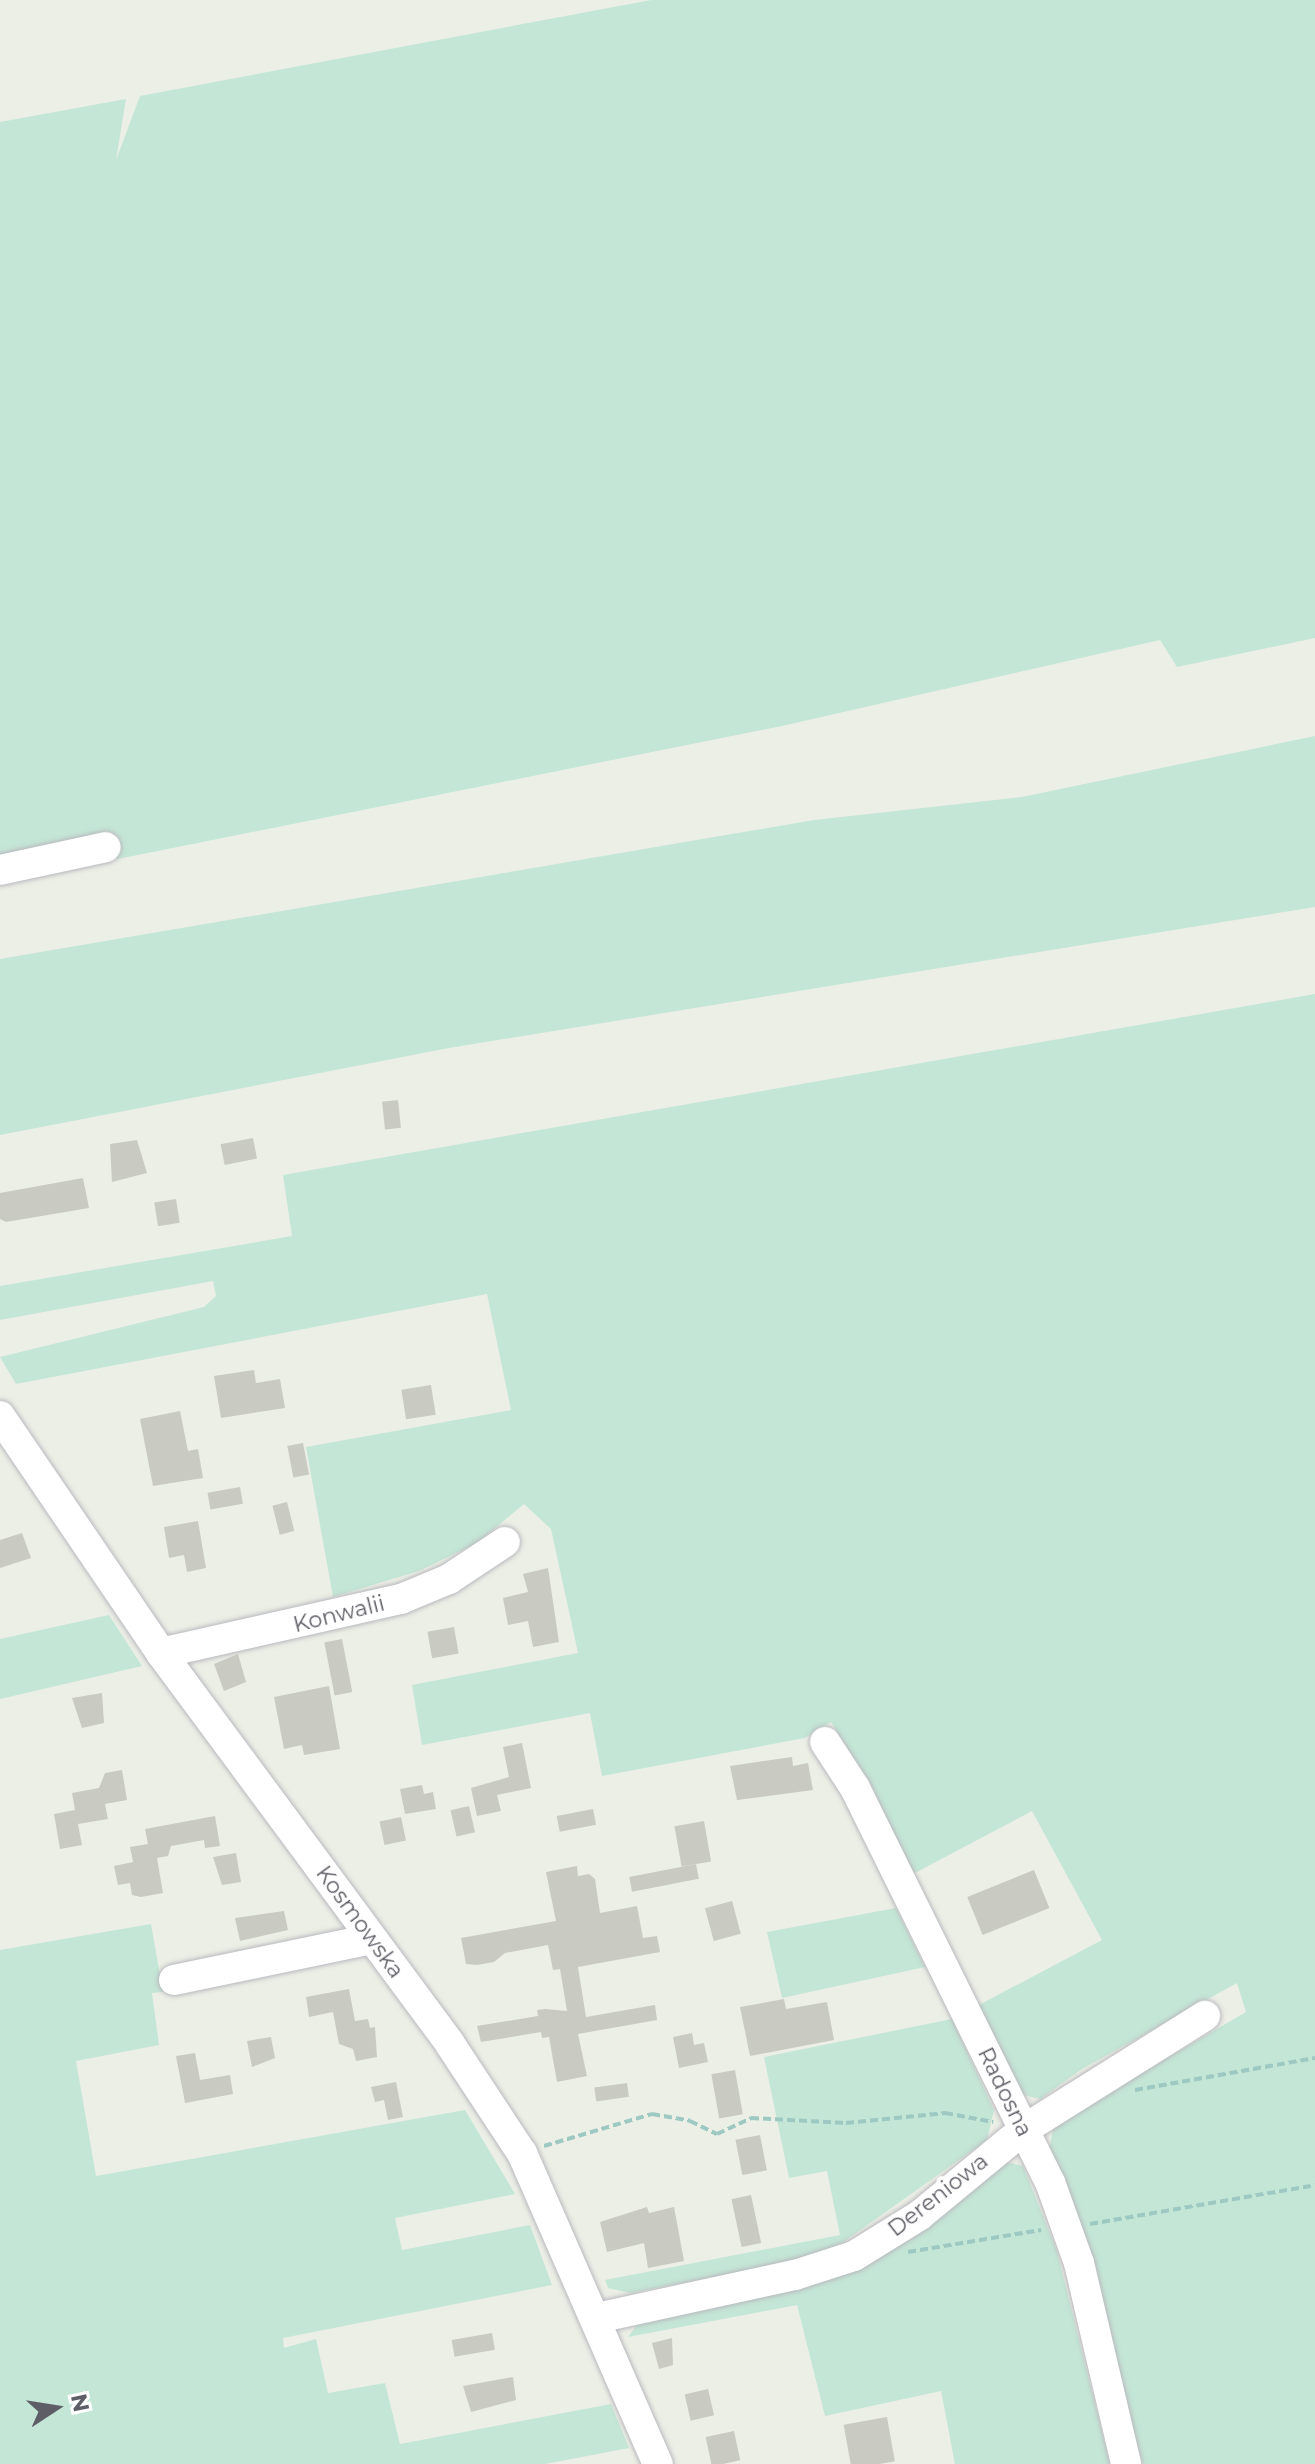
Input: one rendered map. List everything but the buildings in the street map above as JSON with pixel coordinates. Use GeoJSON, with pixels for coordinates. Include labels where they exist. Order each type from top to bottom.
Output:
{"type":"FeatureCollection","features":[{"type":"Feature","properties":{"kind":"street"},"geometry":{"type":"LineString","coordinates":[[0,870],[106,847]]}},
{"type":"Feature","properties":{"kind":"street","name":"Kosmowska"},"geometry":{"type":"LineString","coordinates":[[0,1416],[161,1653],[372,1939],[522,2153],[597,2318],[658,2464]]}},
{"type":"Feature","properties":{"kind":"street","name":"Konwalii"},"geometry":{"type":"LineString","coordinates":[[161,1653],[401,1599],[449,1579],[505,1542]]}},
{"type":"Feature","properties":{"kind":"street","name":"Radosna"},"geometry":{"type":"LineString","coordinates":[[825,1742],[855,1788],[1050,2182],[1079,2263],[1126,2464]]}},
{"type":"Feature","properties":{"kind":"street"},"geometry":{"type":"LineString","coordinates":[[174,1980],[372,1939]]}},
{"type":"Feature","properties":{"kind":"street","name":"Dereniowa"},"geometry":{"type":"LineString","coordinates":[[597,2318],[795,2275],[854,2256],[920,2215],[1023,2130],[1205,2016]]}},
{"type":"Feature","properties":{"kind":"path"},"geometry":{"type":"LineString","coordinates":[[1129,2091],[1315,2058]]}},
{"type":"Feature","properties":{"kind":"path"},"geometry":{"type":"LineString","coordinates":[[522,2153],[652,2114],[690,2121],[717,2134],[751,2118],[846,2123],[945,2113],[1023,2130]]}},
{"type":"Feature","properties":{"kind":"green space"},"geometry":{"type":"Polygon","coordinates":[[[651,0],[1315,0],[1315,638],[1177,667],[1160,640],[782,726],[83,866],[0,856],[0,122],[126,99],[116,160],[140,96],[651,0]]]}},
{"type":"Feature","properties":{"kind":"green space"},"geometry":{"type":"Polygon","coordinates":[[[1315,736],[1315,907],[449,1048],[0,1135],[0,959],[814,820],[1022,797],[1315,736]]]}},
{"type":"Feature","properties":{"kind":"green space"},"geometry":{"type":"Polygon","coordinates":[[[1315,994],[1315,2464],[1143,2464],[1049,2151],[1054,2124],[1246,2012],[1237,1983],[1082,2069],[1040,2099],[1020,2094],[977,2006],[1102,1940],[1032,1811],[913,1874],[873,1789],[831,1722],[805,1738],[602,1776],[590,1713],[422,1745],[412,1685],[578,1653],[551,1529],[524,1504],[477,1543],[419,1571],[333,1597],[306,1447],[511,1410],[487,1294],[16,1384],[0,1357],[204,1307],[216,1296],[213,1281],[0,1320],[0,1286],[292,1236],[283,1175],[1315,994]]]}},
{"type":"Feature","properties":{"kind":"green space"},"geometry":{"type":"Polygon","coordinates":[[[109,1615],[142,1666],[0,1699],[0,1639],[109,1615]]]}},
{"type":"Feature","properties":{"kind":"green space"},"geometry":{"type":"Polygon","coordinates":[[[896,1908],[925,1967],[782,1998],[767,1932],[896,1908]]]}},
{"type":"Feature","properties":{"kind":"green space"},"geometry":{"type":"Polygon","coordinates":[[[151,1924],[163,1992],[152,1993],[159,2045],[76,2061],[96,2176],[465,2110],[515,2194],[395,2218],[402,2250],[530,2225],[552,2285],[283,2338],[284,2348],[316,2339],[328,2393],[385,2383],[400,2444],[611,2404],[629,2448],[545,2464],[0,2464],[0,1950],[151,1924]]]}},
{"type":"Feature","properties":{"kind":"green space"},"geometry":{"type":"Polygon","coordinates":[[[952,2019],[994,2110],[987,2140],[842,2243],[801,2260],[630,2293],[608,2288],[605,2280],[840,2235],[827,2171],[789,2178],[764,2057],[952,2019]]]}},
{"type":"Feature","properties":{"kind":"green space"},"geometry":{"type":"Polygon","coordinates":[[[1006,2162],[1023,2166],[1057,2251],[1110,2464],[955,2464],[941,2391],[825,2416],[797,2305],[628,2337],[639,2322],[803,2289],[852,2269],[1006,2162]]]}}]}
